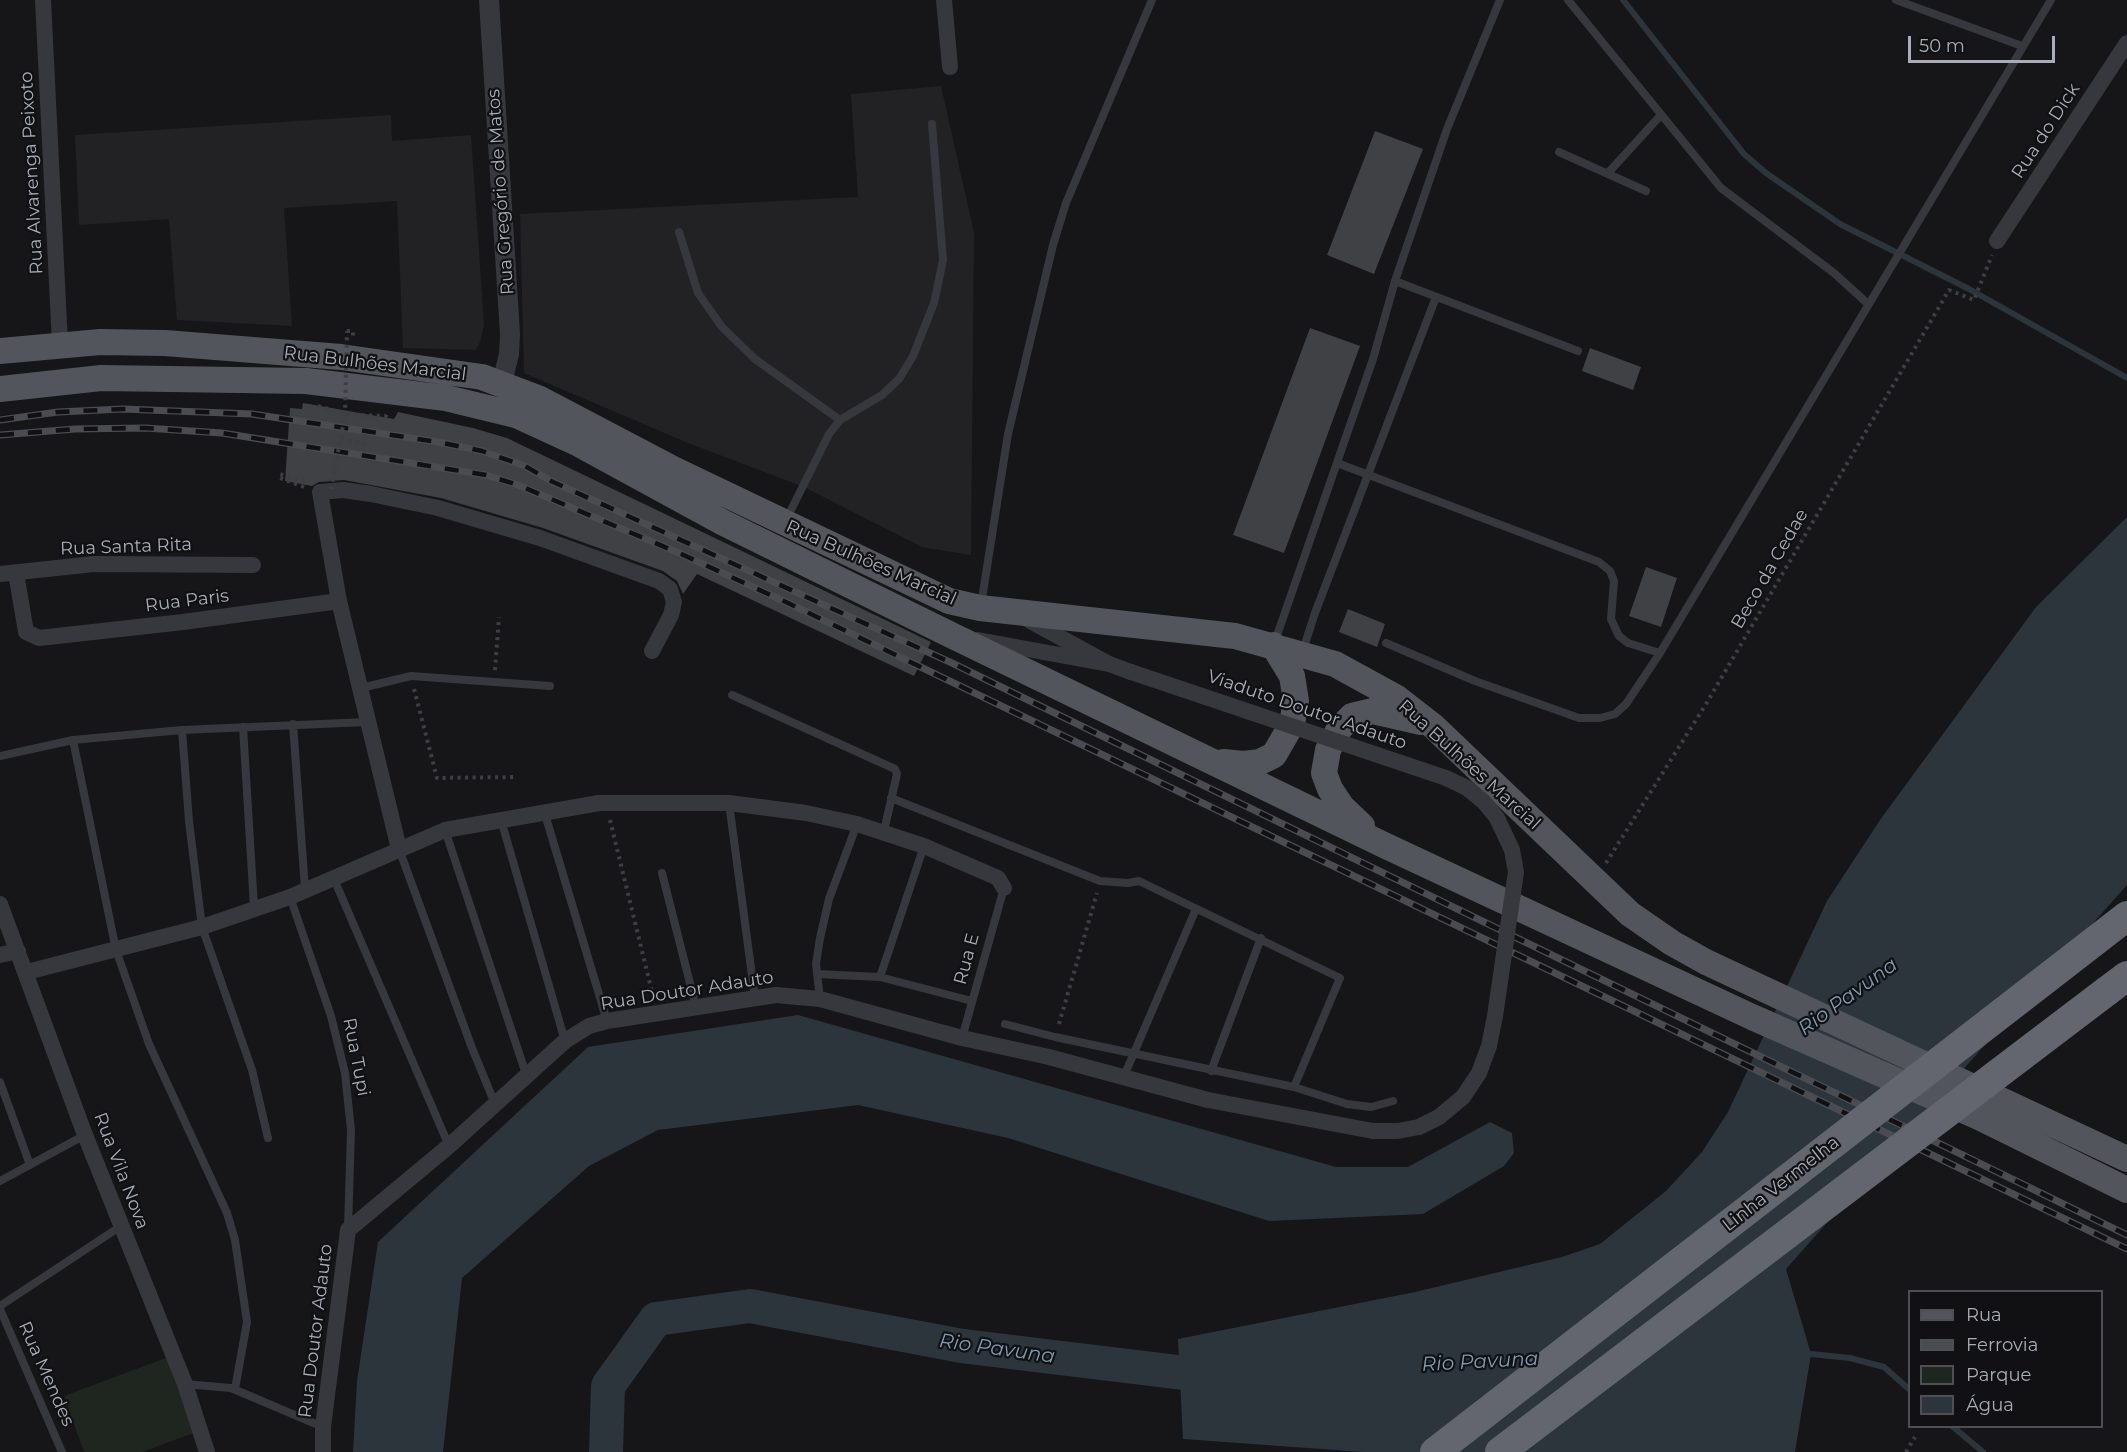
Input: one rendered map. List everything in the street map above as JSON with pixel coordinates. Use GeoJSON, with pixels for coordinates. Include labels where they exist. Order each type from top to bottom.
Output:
{"type":"FeatureCollection","features":[{"type":"Feature","properties":{"kind":"highway","name":"Linha Vermelha"},"geometry":{"type":"LineString","coordinates":[[1435,1452],[2127,916]]}},
{"type":"Feature","properties":{"kind":"highway"},"geometry":{"type":"LineString","coordinates":[[1500,1452],[2120,984]]}},
{"type":"Feature","properties":{"kind":"main road","name":"Rua Bulhões Marcial"},"geometry":{"type":"LineString","coordinates":[[0,351],[60,344],[165,343],[341,357],[447,371],[502,383],[580,418],[675,470],[784,523],[820,554],[951,635],[1386,846],[1752,1017],[1984,1106]]}},
{"type":"Feature","properties":{"kind":"main road","name":"Rua Bulhões Marcial"},"geometry":{"type":"LineString","coordinates":[[0,389],[101,378],[306,381],[473,403],[516,415],[552,430],[722,522],[820,554],[949,601],[980,608],[1235,636],[1274,645],[1335,664],[1362,676],[1397,698],[1433,726],[1630,914],[1672,943],[1706,962],[1768,989],[1984,1106]]}},
{"type":"Feature","properties":{"kind":"main road"},"geometry":{"type":"LineString","coordinates":[[1210,761],[1244,764],[1260,762],[1274,755],[1284,742],[1292,724],[1296,701],[1292,676],[1274,645]]}},
{"type":"Feature","properties":{"kind":"main road"},"geometry":{"type":"LineString","coordinates":[[1386,846],[1342,807],[1330,789],[1324,772],[1328,750],[1339,729],[1352,716],[1373,711],[1433,726]]}},
{"type":"Feature","properties":{"kind":"main road"},"geometry":{"type":"LineString","coordinates":[[1984,1106],[2127,1159]]}},
{"type":"Feature","properties":{"kind":"main road"},"geometry":{"type":"LineString","coordinates":[[1984,1106],[2127,1190]]}},
{"type":"Feature","properties":{"kind":"street","name":"Rua Alvarenga Peixoto"},"geometry":{"type":"LineString","coordinates":[[43,0],[60,344]]}},
{"type":"Feature","properties":{"kind":"street","name":"Rua Gregório de Matos"},"geometry":{"type":"LineString","coordinates":[[489,0],[510,334],[510,354],[502,383]]}},
{"type":"Feature","properties":{"kind":"street"},"geometry":{"type":"LineString","coordinates":[[944,0],[950,67]]}},
{"type":"Feature","properties":{"kind":"street","name":"Rua do Dick"},"geometry":{"type":"LineString","coordinates":[[1997,241],[2127,43]]}},
{"type":"Feature","properties":{"kind":"street"},"geometry":{"type":"LineString","coordinates":[[399,849],[339,601],[326,491],[343,490],[371,494],[438,508],[540,538],[659,581],[670,589],[674,602],[671,615],[652,651]]}},
{"type":"Feature","properties":{"kind":"street","name":"Rua Santa Rita"},"geometry":{"type":"LineString","coordinates":[[8,574],[94,564],[253,565]]}},
{"type":"Feature","properties":{"kind":"street","name":"Rua Paris"},"geometry":{"type":"LineString","coordinates":[[8,574],[26,632],[39,638],[339,601]]}},
{"type":"Feature","properties":{"kind":"street","name":"Viaduto Doutor Adauto"},"geometry":{"type":"LineString","coordinates":[[1014,612],[1109,664],[1446,778],[1467,788],[1484,802],[1497,818],[1512,850],[1516,872],[1489,1047],[1479,1073],[1463,1097],[1455,1104],[1439,1117],[1419,1126],[1398,1131],[1373,1131],[1208,1100]]}},
{"type":"Feature","properties":{"kind":"street","name":"Viaduto Doutor Adauto"},"geometry":{"type":"LineString","coordinates":[[951,635],[1109,664]]}},
{"type":"Feature","properties":{"kind":"street"},"geometry":{"type":"LineString","coordinates":[[27,972],[202,927],[334,879],[445,830],[543,811],[606,802],[729,803],[806,813],[857,824],[924,846],[998,878],[1004,888]]}},
{"type":"Feature","properties":{"kind":"street","name":"Rua Vila Nova"},"geometry":{"type":"LineString","coordinates":[[0,904],[27,972],[85,1135],[185,1384],[207,1452]]}},
{"type":"Feature","properties":{"kind":"street"},"geometry":{"type":"LineString","coordinates":[[0,956],[18,951]]}},
{"type":"Feature","properties":{"kind":"street","name":"Rua Doutor Adauto"},"geometry":{"type":"LineString","coordinates":[[323,1452],[323,1427],[348,1230],[449,1146],[565,1041],[590,1026],[608,1021],[776,995],[820,999],[962,1038],[1124,1076],[1208,1100]]}},
{"type":"Feature","properties":{"kind":"lane"},"geometry":{"type":"LineString","coordinates":[[980,608],[1008,434],[1053,245],[1066,203],[1152,0]]}},
{"type":"Feature","properties":{"kind":"lane"},"geometry":{"type":"LineString","coordinates":[[1274,645],[1373,359],[1395,281],[1447,129],[1500,0]]}},
{"type":"Feature","properties":{"kind":"lane"},"geometry":{"type":"LineString","coordinates":[[1568,0],[1660,116],[1721,188],[1834,273],[1867,303]]}},
{"type":"Feature","properties":{"kind":"lane"},"geometry":{"type":"LineString","coordinates":[[1896,0],[2022,46]]}},
{"type":"Feature","properties":{"kind":"lane"},"geometry":{"type":"LineString","coordinates":[[1386,643],[1475,681],[1579,718],[1600,718],[1615,714],[1626,704],[1660,653],[1867,303],[2051,0]]}},
{"type":"Feature","properties":{"kind":"lane"},"geometry":{"type":"LineString","coordinates":[[1608,173],[1660,116]]}},
{"type":"Feature","properties":{"kind":"lane"},"geometry":{"type":"LineString","coordinates":[[784,523],[829,434],[840,420],[882,395],[899,380],[913,356],[934,303],[943,260],[932,124]]}},
{"type":"Feature","properties":{"kind":"lane"},"geometry":{"type":"LineString","coordinates":[[1559,152],[1646,191]]}},
{"type":"Feature","properties":{"kind":"lane"},"geometry":{"type":"LineString","coordinates":[[679,232],[698,293],[722,327],[755,359],[840,420]]}},
{"type":"Feature","properties":{"kind":"lane"},"geometry":{"type":"LineString","coordinates":[[1395,281],[1578,351]]}},
{"type":"Feature","properties":{"kind":"lane"},"geometry":{"type":"LineString","coordinates":[[1302,653],[1436,297]]}},
{"type":"Feature","properties":{"kind":"lane"},"geometry":{"type":"LineString","coordinates":[[1337,463],[1599,562],[1610,571],[1614,581],[1611,619],[1619,636],[1628,643],[1660,653]]}},
{"type":"Feature","properties":{"kind":"lane"},"geometry":{"type":"LineString","coordinates":[[360,688],[411,676],[550,686]]}},
{"type":"Feature","properties":{"kind":"lane"},"geometry":{"type":"LineString","coordinates":[[732,695],[893,767],[897,774],[884,831]]}},
{"type":"Feature","properties":{"kind":"lane"},"geometry":{"type":"LineString","coordinates":[[0,756],[73,740],[182,730],[367,722]]}},
{"type":"Feature","properties":{"kind":"lane","name":"Rua Tupi"},"geometry":{"type":"LineString","coordinates":[[293,724],[297,893],[345,1073],[351,1130],[348,1230]]}},
{"type":"Feature","properties":{"kind":"lane"},"geometry":{"type":"LineString","coordinates":[[243,727],[255,907]]}},
{"type":"Feature","properties":{"kind":"lane"},"geometry":{"type":"LineString","coordinates":[[182,730],[189,821],[202,927],[252,1070],[268,1138]]}},
{"type":"Feature","properties":{"kind":"lane"},"geometry":{"type":"LineString","coordinates":[[73,740],[116,950],[149,1044],[227,1213],[235,1240],[247,1322],[235,1389]]}},
{"type":"Feature","properties":{"kind":"lane"},"geometry":{"type":"LineString","coordinates":[[891,798],[1100,881],[1128,883],[1139,881],[1340,978],[1294,1087]]}},
{"type":"Feature","properties":{"kind":"lane"},"geometry":{"type":"LineString","coordinates":[[729,803],[755,998]]}},
{"type":"Feature","properties":{"kind":"lane"},"geometry":{"type":"LineString","coordinates":[[543,811],[608,1021]]}},
{"type":"Feature","properties":{"kind":"lane"},"geometry":{"type":"LineString","coordinates":[[501,820],[565,1041]]}},
{"type":"Feature","properties":{"kind":"lane"},"geometry":{"type":"LineString","coordinates":[[820,999],[816,964],[828,899],[857,824]]}},
{"type":"Feature","properties":{"kind":"lane"},"geometry":{"type":"LineString","coordinates":[[445,830],[526,1074]]}},
{"type":"Feature","properties":{"kind":"lane"},"geometry":{"type":"LineString","coordinates":[[880,977],[924,846]]}},
{"type":"Feature","properties":{"kind":"lane"},"geometry":{"type":"LineString","coordinates":[[399,849],[471,1048],[495,1104]]}},
{"type":"Feature","properties":{"kind":"lane"},"geometry":{"type":"LineString","coordinates":[[662,873],[696,1007]]}},
{"type":"Feature","properties":{"kind":"lane"},"geometry":{"type":"LineString","coordinates":[[334,879],[449,1146]]}},
{"type":"Feature","properties":{"kind":"lane","name":"Rua E"},"geometry":{"type":"LineString","coordinates":[[962,1038],[1004,888]]}},
{"type":"Feature","properties":{"kind":"lane"},"geometry":{"type":"LineString","coordinates":[[1124,1076],[1196,909]]}},
{"type":"Feature","properties":{"kind":"lane"},"geometry":{"type":"LineString","coordinates":[[1211,1071],[1261,938]]}},
{"type":"Feature","properties":{"kind":"lane"},"geometry":{"type":"LineString","coordinates":[[817,974],[880,977],[972,1001]]}},
{"type":"Feature","properties":{"kind":"lane"},"geometry":{"type":"LineString","coordinates":[[1005,1024],[1055,1037],[1294,1087],[1347,1104],[1371,1107],[1393,1101]]}},
{"type":"Feature","properties":{"kind":"lane"},"geometry":{"type":"LineString","coordinates":[[0,1083],[30,1165]]}},
{"type":"Feature","properties":{"kind":"lane"},"geometry":{"type":"LineString","coordinates":[[0,1181],[85,1135]]}},
{"type":"Feature","properties":{"kind":"lane"},"geometry":{"type":"LineString","coordinates":[[0,1308],[121,1226]]}},
{"type":"Feature","properties":{"kind":"lane","name":"Rua Mendes"},"geometry":{"type":"LineString","coordinates":[[0,1308],[62,1452]]}},
{"type":"Feature","properties":{"kind":"lane"},"geometry":{"type":"LineString","coordinates":[[185,1384],[235,1389],[323,1427]]}},
{"type":"Feature","properties":{"kind":"path","name":"Beco da Cedae"},"geometry":{"type":"LineString","coordinates":[[1595,882],[1706,704],[1949,290],[1974,300],[1997,241]]}},
{"type":"Feature","properties":{"kind":"path"},"geometry":{"type":"LineString","coordinates":[[288,475],[280,474],[280,478],[326,491],[341,439],[345,415],[347,331]]}},
{"type":"Feature","properties":{"kind":"path"},"geometry":{"type":"LineString","coordinates":[[308,403],[345,415],[383,415]]}},
{"type":"Feature","properties":{"kind":"path"},"geometry":{"type":"LineString","coordinates":[[341,439],[371,446]]}},
{"type":"Feature","properties":{"kind":"path"},"geometry":{"type":"LineString","coordinates":[[495,682],[500,617]]}},
{"type":"Feature","properties":{"kind":"path"},"geometry":{"type":"LineString","coordinates":[[411,676],[437,778],[516,777]]}},
{"type":"Feature","properties":{"kind":"path"},"geometry":{"type":"LineString","coordinates":[[606,802],[658,1014]]}},
{"type":"Feature","properties":{"kind":"path"},"geometry":{"type":"LineString","coordinates":[[1055,1037],[1100,881]]}},
{"type":"Feature","properties":{"kind":"path"},"geometry":{"type":"LineString","coordinates":[[1906,1452],[1915,1437]]}},
{"type":"Feature","properties":{"kind":"shaded area"},"geometry":{"type":"Polygon","coordinates":[[[941,86],[974,233],[971,555],[922,547],[804,487],[688,443],[524,373],[520,214],[858,197],[851,94],[941,86]]]}},
{"type":"Feature","properties":{"kind":"shaded area"},"geometry":{"type":"Polygon","coordinates":[[[391,115],[392,141],[471,135],[484,324],[481,340],[476,350],[403,348],[397,201],[284,208],[292,326],[177,320],[169,219],[79,225],[75,135],[391,115]]]}},
{"type":"Feature","properties":{"kind":"green space"},"geometry":{"type":"Polygon","coordinates":[[[171,1356],[199,1431],[142,1452],[84,1452],[64,1396],[171,1356]]]}},
{"type":"Feature","properties":{"kind":"water"},"geometry":{"type":"Polygon","coordinates":[[[2127,517],[2127,885],[1786,1269],[1811,1354],[1795,1452],[1363,1452],[1183,1439],[1178,1339],[1415,1292],[1562,1257],[1600,1244],[1666,1191],[1702,1152],[1728,1112],[1827,901],[1880,820],[2036,607],[2127,517]]]}},
{"type":"Feature","properties":{"kind":"water"},"geometry":{"type":"Polygon","coordinates":[[[798,1015],[1336,1167],[1408,1167],[1490,1122],[1512,1133],[1514,1153],[1504,1166],[1423,1214],[1269,1221],[1008,1138],[858,1105],[658,1130],[589,1166],[462,1278],[443,1452],[353,1452],[357,1381],[378,1242],[588,1047],[798,1015]]]}},
{"type":"Feature","properties":{"kind":"building"},"geometry":{"type":"Polygon","coordinates":[[[1375,131],[1423,149],[1374,274],[1327,255],[1375,131]]]}},
{"type":"Feature","properties":{"kind":"building"},"geometry":{"type":"Polygon","coordinates":[[[1310,328],[1360,346],[1284,553],[1233,535],[1310,328]]]}},
{"type":"Feature","properties":{"kind":"building"},"geometry":{"type":"Polygon","coordinates":[[[1590,348],[1641,367],[1633,390],[1582,371],[1590,348]]]}},
{"type":"Feature","properties":{"kind":"building"},"geometry":{"type":"Polygon","coordinates":[[[303,403],[394,419],[398,412],[473,428],[507,438],[931,642],[914,676],[697,574],[683,594],[677,581],[663,571],[543,528],[441,498],[344,480],[319,482],[312,486],[285,481],[290,408],[302,409],[303,403]]]}},
{"type":"Feature","properties":{"kind":"building"},"geometry":{"type":"Polygon","coordinates":[[[1646,567],[1677,578],[1661,627],[1629,616],[1646,567]]]}},
{"type":"Feature","properties":{"kind":"building"},"geometry":{"type":"Polygon","coordinates":[[[1348,609],[1385,624],[1377,647],[1339,632],[1348,609]]]}},
{"type":"Feature","properties":{"kind":"waterway"},"geometry":{"type":"LineString","coordinates":[[1623,0],[1744,154],[1766,173],[1840,224],[1969,289],[2127,378]]}},
{"type":"Feature","properties":{"kind":"waterway","name":"Rio Pavuna"},"geometry":{"type":"LineString","coordinates":[[606,1452],[608,1386],[656,1319],[750,1306],[962,1346],[1226,1378]]}},
{"type":"Feature","properties":{"kind":"waterway"},"geometry":{"type":"LineString","coordinates":[[1804,1357],[1811,1354],[1850,1358],[1884,1367],[1908,1388]]}},
{"type":"Feature","properties":{"kind":"waterway"},"geometry":{"type":"LineString","coordinates":[[1954,1428],[1983,1452]]}},
{"type":"Feature","properties":{"kind":"railway"},"geometry":{"type":"LineString","coordinates":[[0,420],[58,412],[123,409],[252,414],[438,442],[482,451],[525,466],[551,481],[952,663],[2127,1235]]}},
{"type":"Feature","properties":{"kind":"railway"},"geometry":{"type":"LineString","coordinates":[[0,435],[75,429],[145,428],[222,433],[486,475],[518,485],[679,553],[788,603],[2127,1249]]}}]}
